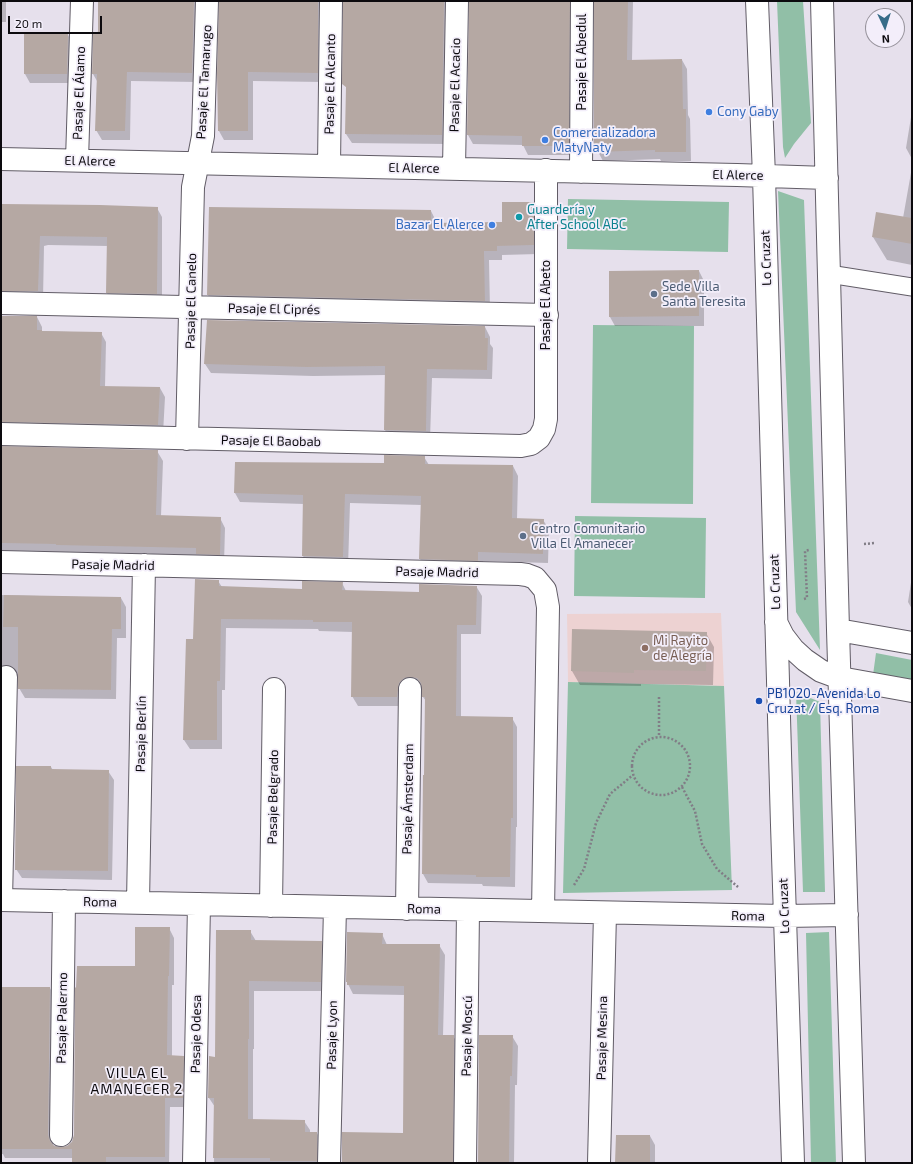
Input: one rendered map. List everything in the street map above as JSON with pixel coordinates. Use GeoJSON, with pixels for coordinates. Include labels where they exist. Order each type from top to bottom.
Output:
{"type":"FeatureCollection","features":[{"type":"Feature","properties":{"kind":"street","name":"Pasaje El Álamo"},"geometry":{"type":"LineString","coordinates":[[77,160],[82,1]]}},
{"type":"Feature","properties":{"kind":"street","name":"Pasaje El Tamarugo"},"geometry":{"type":"LineString","coordinates":[[198,163],[203,136],[207,1]]}},
{"type":"Feature","properties":{"kind":"street","name":"Pasaje El Alcanto"},"geometry":{"type":"LineString","coordinates":[[329,166],[331,1]]}},
{"type":"Feature","properties":{"kind":"street","name":"Pasaje El Acacio"},"geometry":{"type":"LineString","coordinates":[[454,168],[457,1]]}},
{"type":"Feature","properties":{"kind":"street","name":"Pasaje El Abedul"},"geometry":{"type":"LineString","coordinates":[[581,172],[582,1]]}},
{"type":"Feature","properties":{"kind":"street","name":"Lo Cruzat"},"geometry":{"type":"LineString","coordinates":[[757,1],[764,176],[784,916],[793,1163]]}},
{"type":"Feature","properties":{"kind":"street"},"geometry":{"type":"LineString","coordinates":[[822,1],[838,630],[854,1163]]}},
{"type":"Feature","properties":{"kind":"street","name":"El Alerce"},"geometry":{"type":"LineString","coordinates":[[1,158],[827,178]]}},
{"type":"Feature","properties":{"kind":"street","name":"Pasaje El Canelo"},"geometry":{"type":"LineString","coordinates":[[187,439],[193,187],[198,163]]}},
{"type":"Feature","properties":{"kind":"street","name":"Pasaje El Abeto"},"geometry":{"type":"LineString","coordinates":[[539,438],[544,429],[546,419],[546,170]]}},
{"type":"Feature","properties":{"kind":"street","name":"Pasaje El Ciprés"},"geometry":{"type":"LineString","coordinates":[[1,303],[546,315]]}},
{"type":"Feature","properties":{"kind":"street","name":"Pasaje El Baobab"},"geometry":{"type":"LineString","coordinates":[[1,434],[521,446],[531,444],[539,438]]}},
{"type":"Feature","properties":{"kind":"street","name":"Pasaje Madrid"},"geometry":{"type":"LineString","coordinates":[[1,562],[520,574],[535,578],[545,590],[548,607],[543,911]]}},
{"type":"Feature","properties":{"kind":"street","name":"Pasaje Berlín"},"geometry":{"type":"LineString","coordinates":[[138,903],[144,565]]}},
{"type":"Feature","properties":{"kind":"street"},"geometry":{"type":"LineString","coordinates":[[776,621],[786,640],[793,649],[805,660],[821,671],[840,678],[912,691]]}},
{"type":"Feature","properties":{"kind":"street"},"geometry":{"type":"LineString","coordinates":[[838,630],[912,643]]}},
{"type":"Feature","properties":{"kind":"street"},"geometry":{"type":"LineString","coordinates":[[1,900],[6,677]]}},
{"type":"Feature","properties":{"kind":"street","name":"Pasaje Belgrado"},"geometry":{"type":"LineString","coordinates":[[272,906],[274,689]]}},
{"type":"Feature","properties":{"kind":"street","name":"Pasaje Ámsterdam"},"geometry":{"type":"LineString","coordinates":[[407,909],[410,689]]}},
{"type":"Feature","properties":{"kind":"street","name":"Roma"},"geometry":{"type":"LineString","coordinates":[[1,900],[605,913],[784,916],[847,915]]}},
{"type":"Feature","properties":{"kind":"street","name":"Pasaje Palermo"},"geometry":{"type":"LineString","coordinates":[[60,1135],[64,901]]}},
{"type":"Feature","properties":{"kind":"street","name":"Pasaje Odesa"},"geometry":{"type":"LineString","coordinates":[[194,1163],[199,904]]}},
{"type":"Feature","properties":{"kind":"street","name":"Pasaje Lyon"},"geometry":{"type":"LineString","coordinates":[[329,1163],[335,907]]}},
{"type":"Feature","properties":{"kind":"street","name":"Pasaje Moscú"},"geometry":{"type":"LineString","coordinates":[[465,1163],[468,910]]}},
{"type":"Feature","properties":{"kind":"street","name":"Pasaje Mesina"},"geometry":{"type":"LineString","coordinates":[[599,1163],[605,913]]}},
{"type":"Feature","properties":{"kind":"lane"},"geometry":{"type":"LineString","coordinates":[[829,274],[912,287]]}},
{"type":"Feature","properties":{"kind":"path"},"geometry":{"type":"LineString","coordinates":[[659,697],[659,737]]}},
{"type":"Feature","properties":{"kind":"path"},"geometry":{"type":"LineString","coordinates":[[659,737],[672,739],[680,744],[687,752],[690,763],[690,773],[688,779],[676,792],[667,795],[651,794],[642,790],[636,782],[631,765],[638,748],[649,739],[659,737]]}},
{"type":"Feature","properties":{"kind":"path"},"geometry":{"type":"LineString","coordinates":[[543,911],[565,900],[584,869],[596,823],[610,794],[633,775]]}},
{"type":"Feature","properties":{"kind":"path"},"geometry":{"type":"LineString","coordinates":[[682,787],[695,810],[702,844],[717,869],[740,889]]}},
{"type":"Feature","properties":{"kind":"shaded area","name":"Mi Rayito de Alegría"},"geometry":{"type":"Polygon","coordinates":[[[721,613],[724,686],[568,682],[567,614],[721,613]]]}},
{"type":"Feature","properties":{"kind":"green space"},"geometry":{"type":"Polygon","coordinates":[[[777,1],[803,1],[811,123],[785,158],[783,147],[777,1]]]}},
{"type":"Feature","properties":{"kind":"green space"},"geometry":{"type":"Polygon","coordinates":[[[778,191],[804,200],[820,650],[796,612],[778,191]]]}},
{"type":"Feature","properties":{"kind":"green space"},"geometry":{"type":"Polygon","coordinates":[[[568,199],[729,202],[728,252],[567,249],[568,199]]]}},
{"type":"Feature","properties":{"kind":"green space"},"geometry":{"type":"Polygon","coordinates":[[[593,325],[694,326],[693,504],[591,503],[593,325]]]}},
{"type":"Feature","properties":{"kind":"green space"},"geometry":{"type":"Polygon","coordinates":[[[575,516],[706,518],[705,598],[574,596],[575,516]]]}},
{"type":"Feature","properties":{"kind":"green space"},"geometry":{"type":"Polygon","coordinates":[[[876,653],[912,660],[912,682],[873,675],[876,653]]]}},
{"type":"Feature","properties":{"kind":"green space"},"geometry":{"type":"Polygon","coordinates":[[[568,682],[724,686],[732,890],[563,893],[568,682]]]}},
{"type":"Feature","properties":{"kind":"green space"},"geometry":{"type":"Polygon","coordinates":[[[796,692],[820,702],[825,892],[803,892],[796,692]]]}},
{"type":"Feature","properties":{"kind":"green space"},"geometry":{"type":"Polygon","coordinates":[[[829,932],[836,1163],[811,1163],[806,933],[829,932]]]}},
{"type":"Feature","properties":{"kind":"building"},"geometry":{"type":"Polygon","coordinates":[[[98,1],[194,1],[192,73],[127,72],[125,131],[95,131],[97,74],[92,74],[93,34],[97,34],[98,31],[98,1]]]}},
{"type":"Feature","properties":{"kind":"building"},"geometry":{"type":"Polygon","coordinates":[[[219,1],[318,1],[318,73],[248,72],[248,131],[218,131],[217,73],[219,1]]]}},
{"type":"Feature","properties":{"kind":"building"},"geometry":{"type":"Polygon","coordinates":[[[343,1],[444,1],[442,135],[345,134],[346,87],[342,84],[343,1]]]}},
{"type":"Feature","properties":{"kind":"building"},"geometry":{"type":"Polygon","coordinates":[[[469,1],[570,1],[569,146],[522,146],[522,136],[467,135],[469,1]]]}},
{"type":"Feature","properties":{"kind":"building"},"geometry":{"type":"Polygon","coordinates":[[[594,1],[628,1],[627,60],[682,59],[683,109],[686,109],[686,152],[655,152],[655,150],[596,152],[596,146],[594,146],[594,1]]]}},
{"type":"Feature","properties":{"kind":"building"},"geometry":{"type":"Polygon","coordinates":[[[24,34],[68,34],[67,74],[24,74],[24,34]]]}},
{"type":"Feature","properties":{"kind":"building"},"geometry":{"type":"Polygon","coordinates":[[[502,202],[534,202],[534,245],[497,246],[497,251],[484,251],[485,301],[207,295],[209,207],[431,210],[431,223],[502,222],[502,202]]]}},
{"type":"Feature","properties":{"kind":"building"},"geometry":{"type":"Polygon","coordinates":[[[2,204],[158,207],[157,294],[106,293],[107,237],[40,236],[38,291],[1,291],[2,204]]]}},
{"type":"Feature","properties":{"kind":"building"},"geometry":{"type":"Polygon","coordinates":[[[876,212],[912,218],[912,244],[872,237],[876,212]]]}},
{"type":"Feature","properties":{"kind":"building","name":"Sede Villa Santa Teresita"},"geometry":{"type":"Polygon","coordinates":[[[699,270],[699,316],[609,317],[609,271],[699,270]]]}},
{"type":"Feature","properties":{"kind":"building"},"geometry":{"type":"Polygon","coordinates":[[[1,316],[37,316],[37,330],[42,331],[102,332],[100,386],[160,387],[158,425],[1,422],[1,316]]]}},
{"type":"Feature","properties":{"kind":"building"},"geometry":{"type":"Polygon","coordinates":[[[207,320],[485,326],[485,338],[488,338],[487,370],[427,369],[426,431],[384,430],[385,366],[307,367],[204,364],[207,320]]]}},
{"type":"Feature","properties":{"kind":"building"},"geometry":{"type":"Polygon","coordinates":[[[1,446],[158,450],[156,515],[221,517],[220,555],[196,554],[196,548],[1,543],[1,446]]]}},
{"type":"Feature","properties":{"kind":"building"},"geometry":{"type":"Polygon","coordinates":[[[384,455],[425,456],[425,464],[513,465],[512,518],[544,519],[543,554],[478,552],[478,561],[419,559],[421,496],[345,494],[343,557],[302,556],[303,495],[234,493],[235,462],[384,463],[384,455]]]}},
{"type":"Feature","properties":{"kind":"building"},"geometry":{"type":"Polygon","coordinates":[[[195,579],[219,580],[219,586],[302,589],[302,581],[343,582],[342,590],[419,592],[419,584],[477,586],[476,625],[457,625],[456,716],[513,717],[513,818],[511,818],[510,877],[422,874],[425,697],[422,697],[421,683],[417,678],[411,677],[404,678],[399,683],[397,697],[351,697],[352,622],[221,619],[220,681],[217,681],[217,740],[183,740],[186,639],[193,639],[195,579]]]}},
{"type":"Feature","properties":{"kind":"building"},"geometry":{"type":"Polygon","coordinates":[[[4,595],[121,597],[121,629],[112,629],[111,690],[18,689],[18,627],[3,627],[4,595]]]}},
{"type":"Feature","properties":{"kind":"building"},"geometry":{"type":"Polygon","coordinates":[[[572,629],[707,632],[706,671],[634,670],[634,673],[571,671],[572,629]]]}},
{"type":"Feature","properties":{"kind":"building"},"geometry":{"type":"Polygon","coordinates":[[[16,766],[51,766],[51,769],[109,770],[108,871],[15,870],[16,766]]]}},
{"type":"Feature","properties":{"kind":"building"},"geometry":{"type":"Polygon","coordinates":[[[135,927],[170,927],[167,1055],[184,1056],[183,1098],[165,1098],[165,1157],[106,1157],[106,1163],[72,1163],[72,1149],[1,1149],[1,987],[50,987],[48,1135],[54,1146],[67,1146],[72,1142],[74,1135],[75,987],[76,988],[77,966],[135,966],[135,927]]]}},
{"type":"Feature","properties":{"kind":"building"},"geometry":{"type":"Polygon","coordinates":[[[216,930],[251,930],[251,940],[322,941],[321,982],[249,981],[248,1119],[305,1120],[305,1132],[317,1132],[317,1161],[270,1161],[270,1158],[213,1158],[214,1098],[208,1098],[209,1056],[215,1057],[216,930]]]}},
{"type":"Feature","properties":{"kind":"building"},"geometry":{"type":"Polygon","coordinates":[[[347,932],[383,933],[382,944],[440,944],[438,1035],[454,1035],[453,1163],[342,1162],[342,1132],[403,1133],[404,986],[347,985],[347,932]]]}},
{"type":"Feature","properties":{"kind":"building"},"geometry":{"type":"Polygon","coordinates":[[[479,1035],[513,1035],[512,1076],[510,1076],[509,1163],[478,1163],[479,1035]]]}},
{"type":"Feature","properties":{"kind":"building"},"geometry":{"type":"Polygon","coordinates":[[[616,1135],[650,1135],[650,1163],[615,1163],[616,1135]]]}},
{"type":"Feature","properties":{"kind":"place","name":"Cony Gaby"},"geometry":{"type":"Point","coordinates":[709,112]}},
{"type":"Feature","properties":{"kind":"place","name":"Comercializadora MatyNaty"},"geometry":{"type":"Point","coordinates":[545,140]}},
{"type":"Feature","properties":{"kind":"place","name":"Guardería y After School ABC"},"geometry":{"type":"Point","coordinates":[519,217]}},
{"type":"Feature","properties":{"kind":"place","name":"Bazar El Alerce"},"geometry":{"type":"Point","coordinates":[492,225]}},
{"type":"Feature","properties":{"kind":"place","name":"Sede Villa Santa Teresita"},"geometry":{"type":"Point","coordinates":[654,294]}},
{"type":"Feature","properties":{"kind":"place","name":"Centro Comunitario Villa El Amanecer"},"geometry":{"type":"Point","coordinates":[523,536]}},
{"type":"Feature","properties":{"kind":"place","name":"Mi Rayito de Alegría"},"geometry":{"type":"Point","coordinates":[645,648]}},
{"type":"Feature","properties":{"kind":"place","name":"PB1020-Avenida Lo Cruzat / Esq. Roma"},"geometry":{"type":"Point","coordinates":[759,701]}},
{"type":"Feature","properties":{"kind":"district","name":"VILLA EL AMANECER 2"},"geometry":{"type":"Point","coordinates":[137,1082]}}]}
